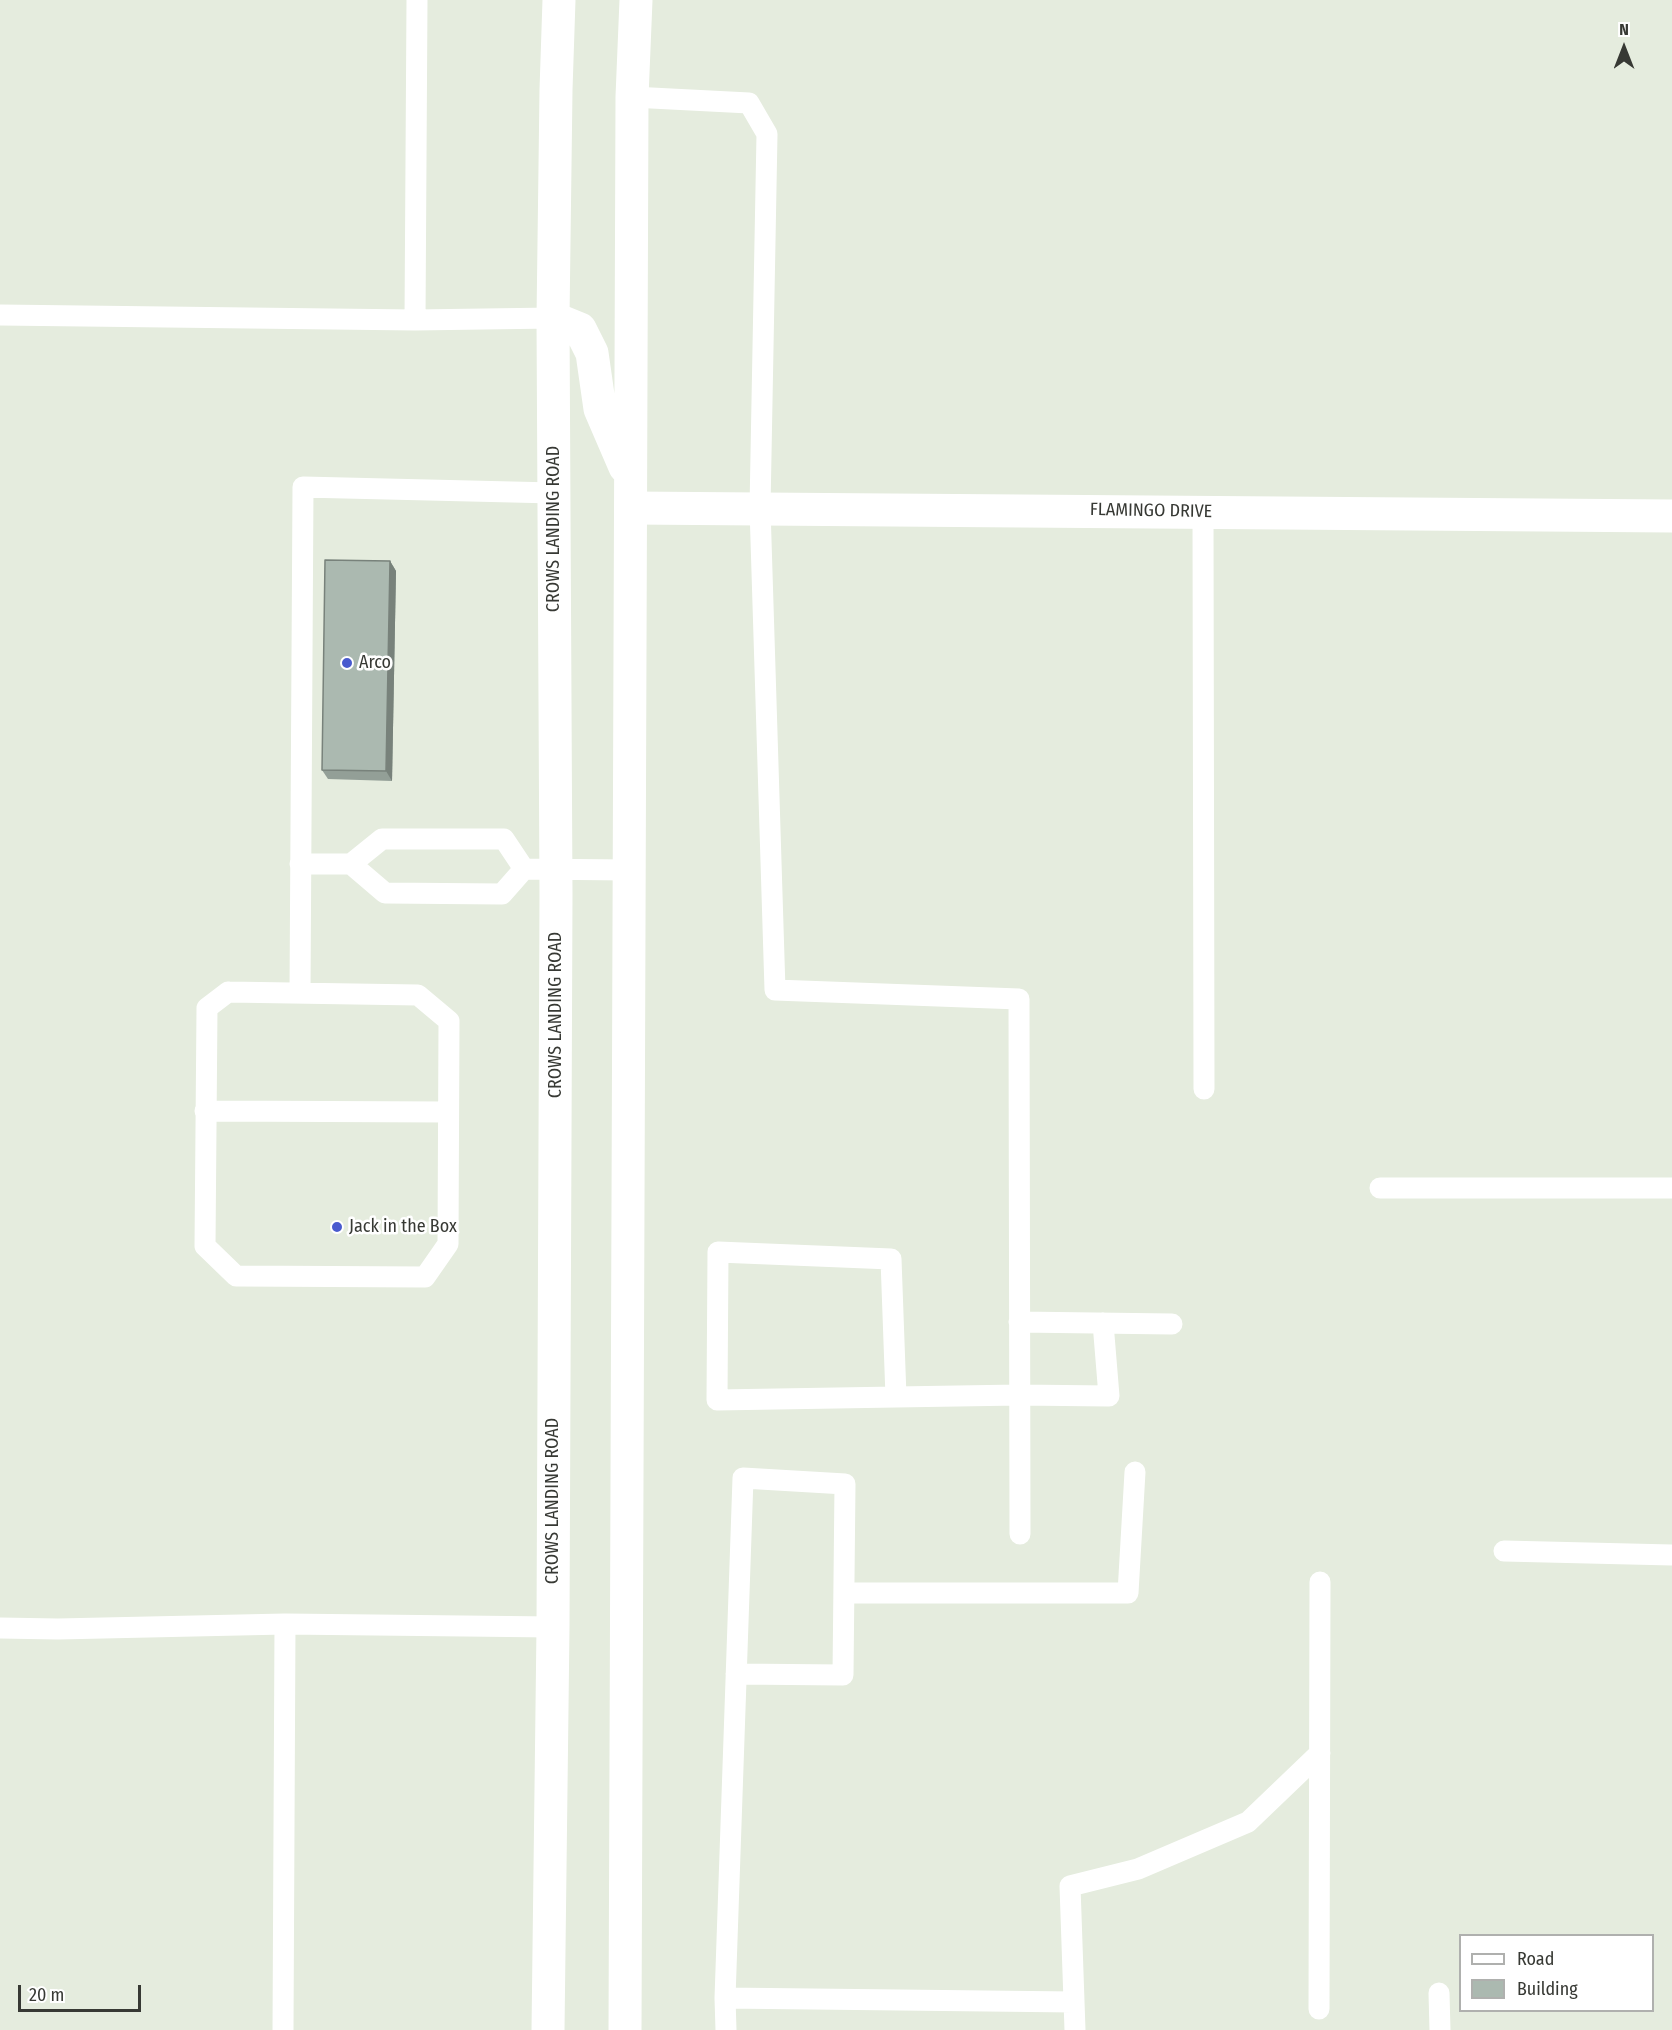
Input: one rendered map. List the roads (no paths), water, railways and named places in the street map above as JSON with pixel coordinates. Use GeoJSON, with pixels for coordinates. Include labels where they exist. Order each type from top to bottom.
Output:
{"type":"FeatureCollection","features":[{"type":"Feature","properties":{"kind":"main road","name":"CROWS LANDING ROAD"},"geometry":{"type":"LineString","coordinates":[[548,2030],[553,1627],[556,870],[553,318],[556,90],[560,0]]}},
{"type":"Feature","properties":{"kind":"main road"},"geometry":{"type":"LineString","coordinates":[[625,2030],[632,97],[636,0]]}},
{"type":"Feature","properties":{"kind":"main road"},"geometry":{"type":"LineString","coordinates":[[553,318],[580,328],[592,353],[600,409],[631,494]]}},
{"type":"Feature","properties":{"kind":"main road","name":"FLAMINGO DRIVE"},"geometry":{"type":"LineString","coordinates":[[631,494],[760,508],[1672,516]]}},
{"type":"Feature","properties":{"kind":"lane"},"geometry":{"type":"LineString","coordinates":[[415,320],[417,0]]}},
{"type":"Feature","properties":{"kind":"lane"},"geometry":{"type":"LineString","coordinates":[[632,97],[748,103],[767,134],[760,508],[775,990],[1019,999],[1020,1534]]}},
{"type":"Feature","properties":{"kind":"lane"},"geometry":{"type":"LineString","coordinates":[[0,315],[415,320],[553,318]]}},
{"type":"Feature","properties":{"kind":"lane"},"geometry":{"type":"LineString","coordinates":[[300,993],[303,487],[554,493]]}},
{"type":"Feature","properties":{"kind":"lane"},"geometry":{"type":"LineString","coordinates":[[1203,512],[1204,1089]]}},
{"type":"Feature","properties":{"kind":"lane"},"geometry":{"type":"LineString","coordinates":[[300,864],[351,864],[382,838],[504,838],[524,869]]}},
{"type":"Feature","properties":{"kind":"lane"},"geometry":{"type":"LineString","coordinates":[[351,864],[385,893],[502,894],[524,869]]}},
{"type":"Feature","properties":{"kind":"lane"},"geometry":{"type":"LineString","coordinates":[[524,869],[629,870]]}},
{"type":"Feature","properties":{"kind":"lane"},"geometry":{"type":"LineString","coordinates":[[228,992],[418,995],[449,1021],[448,1244],[425,1277],[236,1276],[205,1246],[205,1111],[207,1008],[228,992]]}},
{"type":"Feature","properties":{"kind":"lane"},"geometry":{"type":"LineString","coordinates":[[205,1111],[448,1112]]}},
{"type":"Feature","properties":{"kind":"lane"},"geometry":{"type":"LineString","coordinates":[[1380,1188],[1672,1188]]}},
{"type":"Feature","properties":{"kind":"lane"},"geometry":{"type":"LineString","coordinates":[[896,1397],[891,1259],[718,1252],[717,1400],[1019,1395],[1109,1396],[1103,1323]]}},
{"type":"Feature","properties":{"kind":"lane"},"geometry":{"type":"LineString","coordinates":[[1019,1322],[1172,1324]]}},
{"type":"Feature","properties":{"kind":"lane"},"geometry":{"type":"LineString","coordinates":[[844,1593],[1128,1593],[1135,1472]]}},
{"type":"Feature","properties":{"kind":"lane"},"geometry":{"type":"LineString","coordinates":[[726,2030],[725,1998],[742,1478],[844,1484],[843,1675],[736,1674]]}},
{"type":"Feature","properties":{"kind":"lane"},"geometry":{"type":"LineString","coordinates":[[1504,1551],[1672,1554]]}},
{"type":"Feature","properties":{"kind":"lane"},"geometry":{"type":"LineString","coordinates":[[1319,2008],[1320,1582]]}},
{"type":"Feature","properties":{"kind":"lane"},"geometry":{"type":"LineString","coordinates":[[283,2030],[285,1624]]}},
{"type":"Feature","properties":{"kind":"lane"},"geometry":{"type":"LineString","coordinates":[[0,1628],[285,1624],[553,1627]]}},
{"type":"Feature","properties":{"kind":"lane"},"geometry":{"type":"LineString","coordinates":[[1075,2030],[1070,1886],[1138,1869],[1248,1822],[1320,1753]]}},
{"type":"Feature","properties":{"kind":"lane"},"geometry":{"type":"LineString","coordinates":[[1439,1993],[1440,2030]]}},
{"type":"Feature","properties":{"kind":"lane"},"geometry":{"type":"LineString","coordinates":[[725,1998],[1074,2002]]}},
{"type":"Feature","properties":{"kind":"place","name":"Arco"},"geometry":{"type":"Point","coordinates":[347,663]}},
{"type":"Feature","properties":{"kind":"place","name":"Jack in the Box"},"geometry":{"type":"Point","coordinates":[337,1227]}}]}
